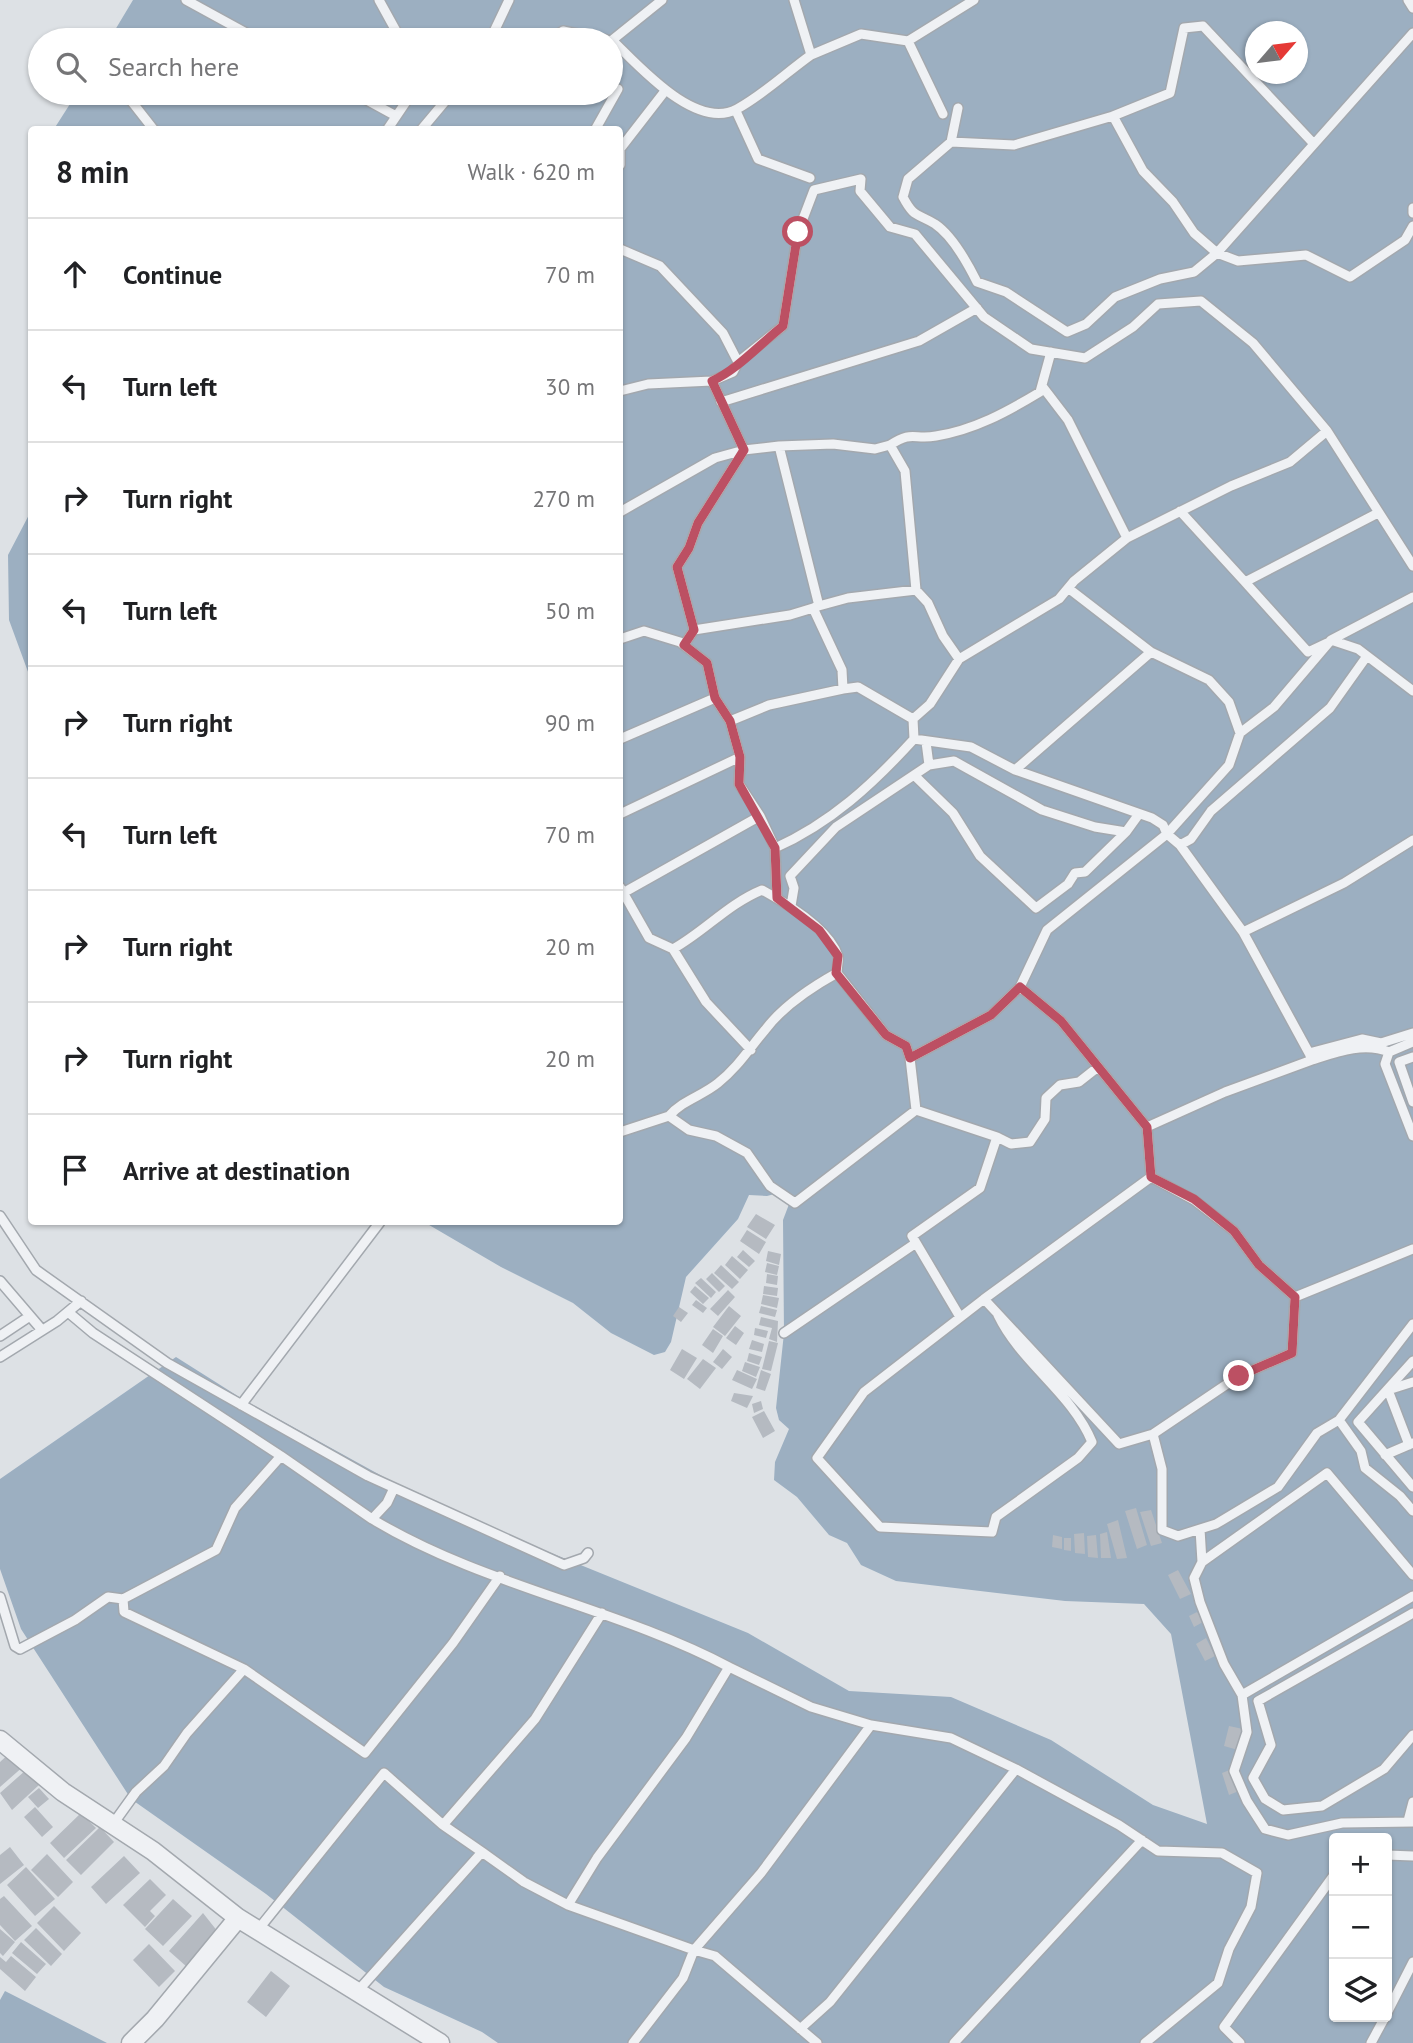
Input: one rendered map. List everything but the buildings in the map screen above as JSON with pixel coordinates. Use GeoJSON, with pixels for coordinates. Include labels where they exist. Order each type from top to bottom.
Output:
{"type":"FeatureCollection","features":[{"type":"Feature","properties":{"kind":"street"},"geometry":{"type":"LineString","coordinates":[[0,1740],[63,1792],[113,1824],[238,1918],[440,2043]]}},
{"type":"Feature","properties":{"kind":"street"},"geometry":{"type":"LineString","coordinates":[[131,2043],[155,2020],[238,1918]]}},
{"type":"Feature","properties":{"kind":"lane"},"geometry":{"type":"LineString","coordinates":[[186,0],[237,28]]}},
{"type":"Feature","properties":{"kind":"lane"},"geometry":{"type":"LineString","coordinates":[[379,0],[394,28]]}},
{"type":"Feature","properties":{"kind":"lane"},"geometry":{"type":"LineString","coordinates":[[496,28],[509,0]]}},
{"type":"Feature","properties":{"kind":"lane"},"geometry":{"type":"LineString","coordinates":[[623,31],[662,0]]}},
{"type":"Feature","properties":{"kind":"lane"},"geometry":{"type":"LineString","coordinates":[[794,0],[811,55]]}},
{"type":"Feature","properties":{"kind":"lane"},"geometry":{"type":"LineString","coordinates":[[623,53],[665,91],[709,115],[736,111],[811,55],[861,34],[908,41],[974,0]]}},
{"type":"Feature","properties":{"kind":"lane"},"geometry":{"type":"LineString","coordinates":[[1408,0],[1413,8]]}},
{"type":"Feature","properties":{"kind":"lane"},"geometry":{"type":"LineString","coordinates":[[951,142],[1014,145],[1113,116],[1170,93],[1184,28],[1203,26],[1314,144]]}},
{"type":"Feature","properties":{"kind":"lane"},"geometry":{"type":"LineString","coordinates":[[958,108],[951,142],[908,178],[903,197],[913,215],[937,225],[966,260],[977,282],[1006,292],[1067,332],[1086,324],[1115,298],[1160,279],[1194,272],[1217,253],[1413,33]]}},
{"type":"Feature","properties":{"kind":"lane"},"geometry":{"type":"LineString","coordinates":[[908,41],[943,114]]}},
{"type":"Feature","properties":{"kind":"lane"},"geometry":{"type":"LineString","coordinates":[[623,145],[665,91]]}},
{"type":"Feature","properties":{"kind":"lane"},"geometry":{"type":"LineString","coordinates":[[135,105],[152,126]]}},
{"type":"Feature","properties":{"kind":"lane"},"geometry":{"type":"LineString","coordinates":[[376,105],[396,116]]}},
{"type":"Feature","properties":{"kind":"lane"},"geometry":{"type":"LineString","coordinates":[[390,126],[404,105]]}},
{"type":"Feature","properties":{"kind":"lane"},"geometry":{"type":"LineString","coordinates":[[424,126],[442,105]]}},
{"type":"Feature","properties":{"kind":"lane"},"geometry":{"type":"LineString","coordinates":[[597,126],[609,105]]}},
{"type":"Feature","properties":{"kind":"lane"},"geometry":{"type":"LineString","coordinates":[[736,111],[758,159],[810,178]]}},
{"type":"Feature","properties":{"kind":"lane"},"geometry":{"type":"LineString","coordinates":[[1113,116],[1143,171],[1173,202],[1194,233],[1217,253],[1238,261],[1306,255],[1350,277],[1405,240],[1413,226]]}},
{"type":"Feature","properties":{"kind":"lane"},"geometry":{"type":"LineString","coordinates":[[623,390],[648,384],[712,381],[733,372],[738,362],[783,326],[798,232],[814,190],[861,179],[860,191],[890,227],[915,234],[977,308],[1031,349],[1085,358],[1133,327],[1158,304],[1201,301],[1253,343],[1327,431],[1413,566]]}},
{"type":"Feature","properties":{"kind":"lane"},"geometry":{"type":"LineString","coordinates":[[623,250],[660,267],[723,332],[738,362]]}},
{"type":"Feature","properties":{"kind":"lane"},"geometry":{"type":"LineString","coordinates":[[721,402],[919,341],[977,308]]}},
{"type":"Feature","properties":{"kind":"lane"},"geometry":{"type":"LineString","coordinates":[[623,510],[715,458],[744,450],[833,444],[875,449],[890,445],[906,435],[934,437],[993,420],[1040,392],[1051,352]]}},
{"type":"Feature","properties":{"kind":"lane"},"geometry":{"type":"LineString","coordinates":[[712,381],[744,450]]}},
{"type":"Feature","properties":{"kind":"lane"},"geometry":{"type":"LineString","coordinates":[[1042,386],[1068,420],[1127,538]]}},
{"type":"Feature","properties":{"kind":"lane"},"geometry":{"type":"LineString","coordinates":[[775,848],[813,831],[877,779],[914,739],[913,719],[929,704],[959,659],[1059,599],[1068,588],[1127,538],[1231,486],[1290,462],[1327,431]]}},
{"type":"Feature","properties":{"kind":"lane"},"geometry":{"type":"LineString","coordinates":[[890,445],[905,471],[916,590],[928,603],[943,636],[959,659]]}},
{"type":"Feature","properties":{"kind":"lane"},"geometry":{"type":"LineString","coordinates":[[779,446],[816,607],[842,670],[843,689]]}},
{"type":"Feature","properties":{"kind":"lane"},"geometry":{"type":"LineString","coordinates":[[694,630],[677,567],[689,548],[698,523],[744,450]]}},
{"type":"Feature","properties":{"kind":"lane"},"geometry":{"type":"LineString","coordinates":[[1181,512],[1308,652],[1332,640],[1358,649],[1413,691]]}},
{"type":"Feature","properties":{"kind":"lane"},"geometry":{"type":"LineString","coordinates":[[1245,582],[1378,513]]}},
{"type":"Feature","properties":{"kind":"lane"},"geometry":{"type":"LineString","coordinates":[[1068,588],[1151,652],[1209,680],[1229,702],[1240,733]]}},
{"type":"Feature","properties":{"kind":"lane"},"geometry":{"type":"LineString","coordinates":[[684,645],[694,630],[790,615],[848,598],[916,590]]}},
{"type":"Feature","properties":{"kind":"lane"},"geometry":{"type":"LineString","coordinates":[[910,1058],[991,1015],[1020,987],[1047,930],[1167,834],[1229,765],[1240,733],[1274,707],[1332,640],[1340,633],[1413,597]]}},
{"type":"Feature","properties":{"kind":"lane"},"geometry":{"type":"LineString","coordinates":[[623,638],[644,631],[684,645],[707,663],[715,698],[730,721],[740,757],[739,784],[760,816],[775,848],[777,898]]}},
{"type":"Feature","properties":{"kind":"lane"},"geometry":{"type":"LineString","coordinates":[[1015,770],[1151,652]]}},
{"type":"Feature","properties":{"kind":"lane"},"geometry":{"type":"LineString","coordinates":[[1180,845],[1191,839],[1211,811],[1330,708],[1367,656]]}},
{"type":"Feature","properties":{"kind":"lane"},"geometry":{"type":"LineString","coordinates":[[730,721],[769,705],[858,687],[913,719]]}},
{"type":"Feature","properties":{"kind":"lane"},"geometry":{"type":"LineString","coordinates":[[623,738],[715,698]]}},
{"type":"Feature","properties":{"kind":"lane"},"geometry":{"type":"LineString","coordinates":[[914,739],[971,747],[1015,770],[1163,825],[1167,834],[1180,845],[1243,932],[1310,1057]]}},
{"type":"Feature","properties":{"kind":"lane"},"geometry":{"type":"LineString","coordinates":[[926,742],[929,765]]}},
{"type":"Feature","properties":{"kind":"lane"},"geometry":{"type":"LineString","coordinates":[[623,813],[740,757]]}},
{"type":"Feature","properties":{"kind":"lane"},"geometry":{"type":"LineString","coordinates":[[791,906],[794,888],[790,876],[836,827],[929,765],[954,761],[1042,810],[1095,827],[1126,832]]}},
{"type":"Feature","properties":{"kind":"lane"},"geometry":{"type":"LineString","coordinates":[[915,776],[953,813],[980,856],[1036,908],[1068,884],[1075,873],[1086,872],[1126,832],[1139,814]]}},
{"type":"Feature","properties":{"kind":"lane"},"geometry":{"type":"LineString","coordinates":[[623,889],[760,816]]}},
{"type":"Feature","properties":{"kind":"lane"},"geometry":{"type":"LineString","coordinates":[[1243,932],[1344,883],[1413,840]]}},
{"type":"Feature","properties":{"kind":"lane"},"geometry":{"type":"LineString","coordinates":[[673,949],[701,934],[739,900],[762,890],[791,906],[819,930],[838,956],[836,973],[886,1035],[906,1046],[916,1110]]}},
{"type":"Feature","properties":{"kind":"lane"},"geometry":{"type":"LineString","coordinates":[[623,893],[649,938],[673,949],[706,1002],[751,1049]]}},
{"type":"Feature","properties":{"kind":"lane"},"geometry":{"type":"LineString","coordinates":[[623,1131],[669,1116],[679,1105],[716,1085],[751,1049],[766,1029],[807,990],[836,973]]}},
{"type":"Feature","properties":{"kind":"lane"},"geometry":{"type":"LineString","coordinates":[[1020,987],[1061,1021],[1147,1127],[1151,1177]]}},
{"type":"Feature","properties":{"kind":"lane"},"geometry":{"type":"LineString","coordinates":[[1147,1127],[1310,1057],[1362,1039],[1381,1043],[1413,1033]]}},
{"type":"Feature","properties":{"kind":"lane"},"geometry":{"type":"LineString","coordinates":[[1310,1057],[1368,1047],[1389,1052],[1413,1042]]}},
{"type":"Feature","properties":{"kind":"lane"},"geometry":{"type":"LineString","coordinates":[[1389,1052],[1385,1064],[1413,1136]]}},
{"type":"Feature","properties":{"kind":"lane"},"geometry":{"type":"LineString","coordinates":[[1413,1057],[1399,1062],[1413,1102]]}},
{"type":"Feature","properties":{"kind":"lane"},"geometry":{"type":"LineString","coordinates":[[916,1110],[1011,1144],[1030,1142],[1045,1119],[1046,1098],[1060,1085],[1079,1082],[1098,1067]]}},
{"type":"Feature","properties":{"kind":"lane"},"geometry":{"type":"LineString","coordinates":[[669,1116],[689,1130],[716,1136],[747,1153],[770,1186],[795,1203],[916,1110]]}},
{"type":"Feature","properties":{"kind":"lane"},"geometry":{"type":"LineString","coordinates":[[960,1317],[912,1236],[980,1188],[996,1138]]}},
{"type":"Feature","properties":{"kind":"lane"},"geometry":{"type":"LineString","coordinates":[[1151,1177],[1194,1199],[1234,1231],[1259,1265],[1295,1297]]}},
{"type":"Feature","properties":{"kind":"lane"},"geometry":{"type":"LineString","coordinates":[[998,1315],[1009,1337],[1065,1401],[1087,1429],[1092,1442],[1078,1458],[996,1517],[992,1532],[880,1527],[817,1458],[864,1392],[984,1299],[1151,1177]]}},
{"type":"Feature","properties":{"kind":"lane"},"geometry":{"type":"LineString","coordinates":[[0,1216],[37,1269],[167,1363],[394,1488],[564,1565],[584,1558],[588,1553]]}},
{"type":"Feature","properties":{"kind":"lane"},"geometry":{"type":"LineString","coordinates":[[241,1405],[378,1225]]}},
{"type":"Feature","properties":{"kind":"lane"},"geometry":{"type":"LineString","coordinates":[[784,1333],[916,1242]]}},
{"type":"Feature","properties":{"kind":"lane"},"geometry":{"type":"LineString","coordinates":[[1295,1297],[1413,1250]]}},
{"type":"Feature","properties":{"kind":"lane"},"geometry":{"type":"LineString","coordinates":[[0,1281],[42,1330]]}},
{"type":"Feature","properties":{"kind":"lane"},"geometry":{"type":"LineString","coordinates":[[984,1299],[1119,1444],[1153,1434],[1239,1376],[1292,1353],[1295,1297]]}},
{"type":"Feature","properties":{"kind":"lane"},"geometry":{"type":"LineString","coordinates":[[0,1357],[80,1301]]}},
{"type":"Feature","properties":{"kind":"lane"},"geometry":{"type":"LineString","coordinates":[[68,1311],[93,1333],[372,1519],[436,1552],[601,1613],[729,1667],[811,1707],[871,1725],[951,1738],[1016,1769],[1158,1851],[1222,1853],[1257,1873],[1251,1907],[1230,1949],[1218,1983],[1146,2043]]}},
{"type":"Feature","properties":{"kind":"lane"},"geometry":{"type":"LineString","coordinates":[[0,1336],[30,1316]]}},
{"type":"Feature","properties":{"kind":"lane"},"geometry":{"type":"LineString","coordinates":[[1153,1434],[1162,1469],[1162,1530],[1178,1536],[1216,1524],[1278,1487],[1317,1433],[1339,1420],[1413,1324]]}},
{"type":"Feature","properties":{"kind":"lane"},"geometry":{"type":"LineString","coordinates":[[1413,1361],[1358,1422],[1413,1487]]}},
{"type":"Feature","properties":{"kind":"lane"},"geometry":{"type":"LineString","coordinates":[[1388,1390],[1413,1382]]}},
{"type":"Feature","properties":{"kind":"lane"},"geometry":{"type":"LineString","coordinates":[[1385,1455],[1411,1444],[1388,1390]]}},
{"type":"Feature","properties":{"kind":"lane"},"geometry":{"type":"LineString","coordinates":[[1339,1420],[1361,1451],[1365,1468],[1400,1496],[1413,1511]]}},
{"type":"Feature","properties":{"kind":"lane"},"geometry":{"type":"LineString","coordinates":[[0,1597],[15,1646],[20,1649],[75,1620],[108,1597],[123,1599],[216,1550],[235,1508],[281,1456]]}},
{"type":"Feature","properties":{"kind":"lane"},"geometry":{"type":"LineString","coordinates":[[1413,1575],[1327,1473],[1202,1562],[1194,1578],[1200,1602],[1224,1664],[1242,1695],[1247,1732],[1234,1771],[1247,1801],[1265,1829],[1288,1835],[1342,1823],[1410,1821],[1413,1802]]}},
{"type":"Feature","properties":{"kind":"lane"},"geometry":{"type":"LineString","coordinates":[[372,1519],[387,1503],[394,1488]]}},
{"type":"Feature","properties":{"kind":"lane"},"geometry":{"type":"LineString","coordinates":[[1200,1529],[1202,1562]]}},
{"type":"Feature","properties":{"kind":"lane"},"geometry":{"type":"LineString","coordinates":[[123,1599],[124,1612],[244,1669],[365,1753],[453,1643],[500,1576]]}},
{"type":"Feature","properties":{"kind":"lane"},"geometry":{"type":"LineString","coordinates":[[1242,1695],[1413,1596]]}},
{"type":"Feature","properties":{"kind":"lane"},"geometry":{"type":"LineString","coordinates":[[443,1825],[535,1719],[601,1613]]}},
{"type":"Feature","properties":{"kind":"lane"},"geometry":{"type":"LineString","coordinates":[[1413,1613],[1258,1701],[1271,1745],[1253,1779],[1265,1799],[1283,1810],[1322,1805],[1384,1769],[1413,1735]]}},
{"type":"Feature","properties":{"kind":"lane"},"geometry":{"type":"LineString","coordinates":[[568,1905],[597,1858],[686,1738],[729,1667]]}},
{"type":"Feature","properties":{"kind":"lane"},"geometry":{"type":"LineString","coordinates":[[113,1824],[136,1793],[164,1766],[187,1733],[244,1669]]}},
{"type":"Feature","properties":{"kind":"lane"},"geometry":{"type":"LineString","coordinates":[[633,2043],[682,1978],[694,1950],[761,1873],[871,1725]]}},
{"type":"Feature","properties":{"kind":"lane"},"geometry":{"type":"LineString","coordinates":[[800,2029],[830,2002],[1016,1769]]}},
{"type":"Feature","properties":{"kind":"lane"},"geometry":{"type":"LineString","coordinates":[[257,1931],[384,1773],[443,1825],[524,1882],[568,1905],[715,1956],[817,2043]]}},
{"type":"Feature","properties":{"kind":"lane"},"geometry":{"type":"LineString","coordinates":[[954,2043],[1142,1840]]}},
{"type":"Feature","properties":{"kind":"lane"},"geometry":{"type":"LineString","coordinates":[[356,1993],[482,1852]]}},
{"type":"Feature","properties":{"kind":"lane"},"geometry":{"type":"LineString","coordinates":[[1392,1855],[1413,1856]]}},
{"type":"Feature","properties":{"kind":"lane"},"geometry":{"type":"LineString","coordinates":[[1240,2043],[1224,2027],[1329,1882]]}},
{"type":"Feature","properties":{"kind":"lane"},"geometry":{"type":"LineString","coordinates":[[1392,2003],[1413,1962]]}},
{"type":"Feature","properties":{"kind":"lane"},"geometry":{"type":"LineString","coordinates":[[1371,2043],[1382,2022]]}},
{"type":"Feature","properties":{"kind":"water"},"geometry":{"type":"Polygon","coordinates":[[[133,0],[1413,0],[1413,2043],[498,2043],[482,2032],[384,1987],[266,1894],[131,1799],[21,1629],[0,1569],[0,1479],[176,1357],[244,1400],[440,1508],[748,1633],[849,1691],[951,1697],[1051,1740],[1153,1805],[1207,1824],[1171,1634],[1144,1604],[1065,1601],[896,1581],[861,1565],[847,1543],[829,1535],[797,1497],[774,1480],[775,1462],[789,1429],[779,1420],[776,1408],[784,1333],[783,1220],[791,1199],[782,1192],[767,1196],[749,1195],[738,1219],[686,1277],[671,1342],[665,1352],[654,1355],[611,1333],[573,1303],[501,1267],[429,1225],[623,1225],[623,126],[56,126],[69,105],[623,105],[623,28],[116,28],[133,0]]]}},
{"type":"Feature","properties":{"kind":"water"},"geometry":{"type":"Polygon","coordinates":[[[28,517],[28,672],[9,620],[8,555],[28,517]]]}},
{"type":"Feature","properties":{"kind":"water"},"geometry":{"type":"Polygon","coordinates":[[[5,1991],[107,2043],[0,2043],[0,2000],[5,1991]]]}},
{"type":"Feature","properties":{"kind":"route"},"geometry":{"type":"LineString","coordinates":[[798,232],[783,326],[738,362],[733,372],[712,381],[744,450],[723,488],[698,523],[689,548],[677,567],[694,630],[684,645],[707,663],[715,698],[730,721],[740,757],[739,784],[760,816],[775,848],[777,898],[791,906],[819,930],[838,956],[836,973],[886,1035],[906,1046],[910,1058],[991,1015],[1020,987],[1061,1021],[1147,1127],[1151,1177],[1194,1199],[1234,1231],[1259,1265],[1295,1297],[1292,1353],[1239,1376]]}}]}
